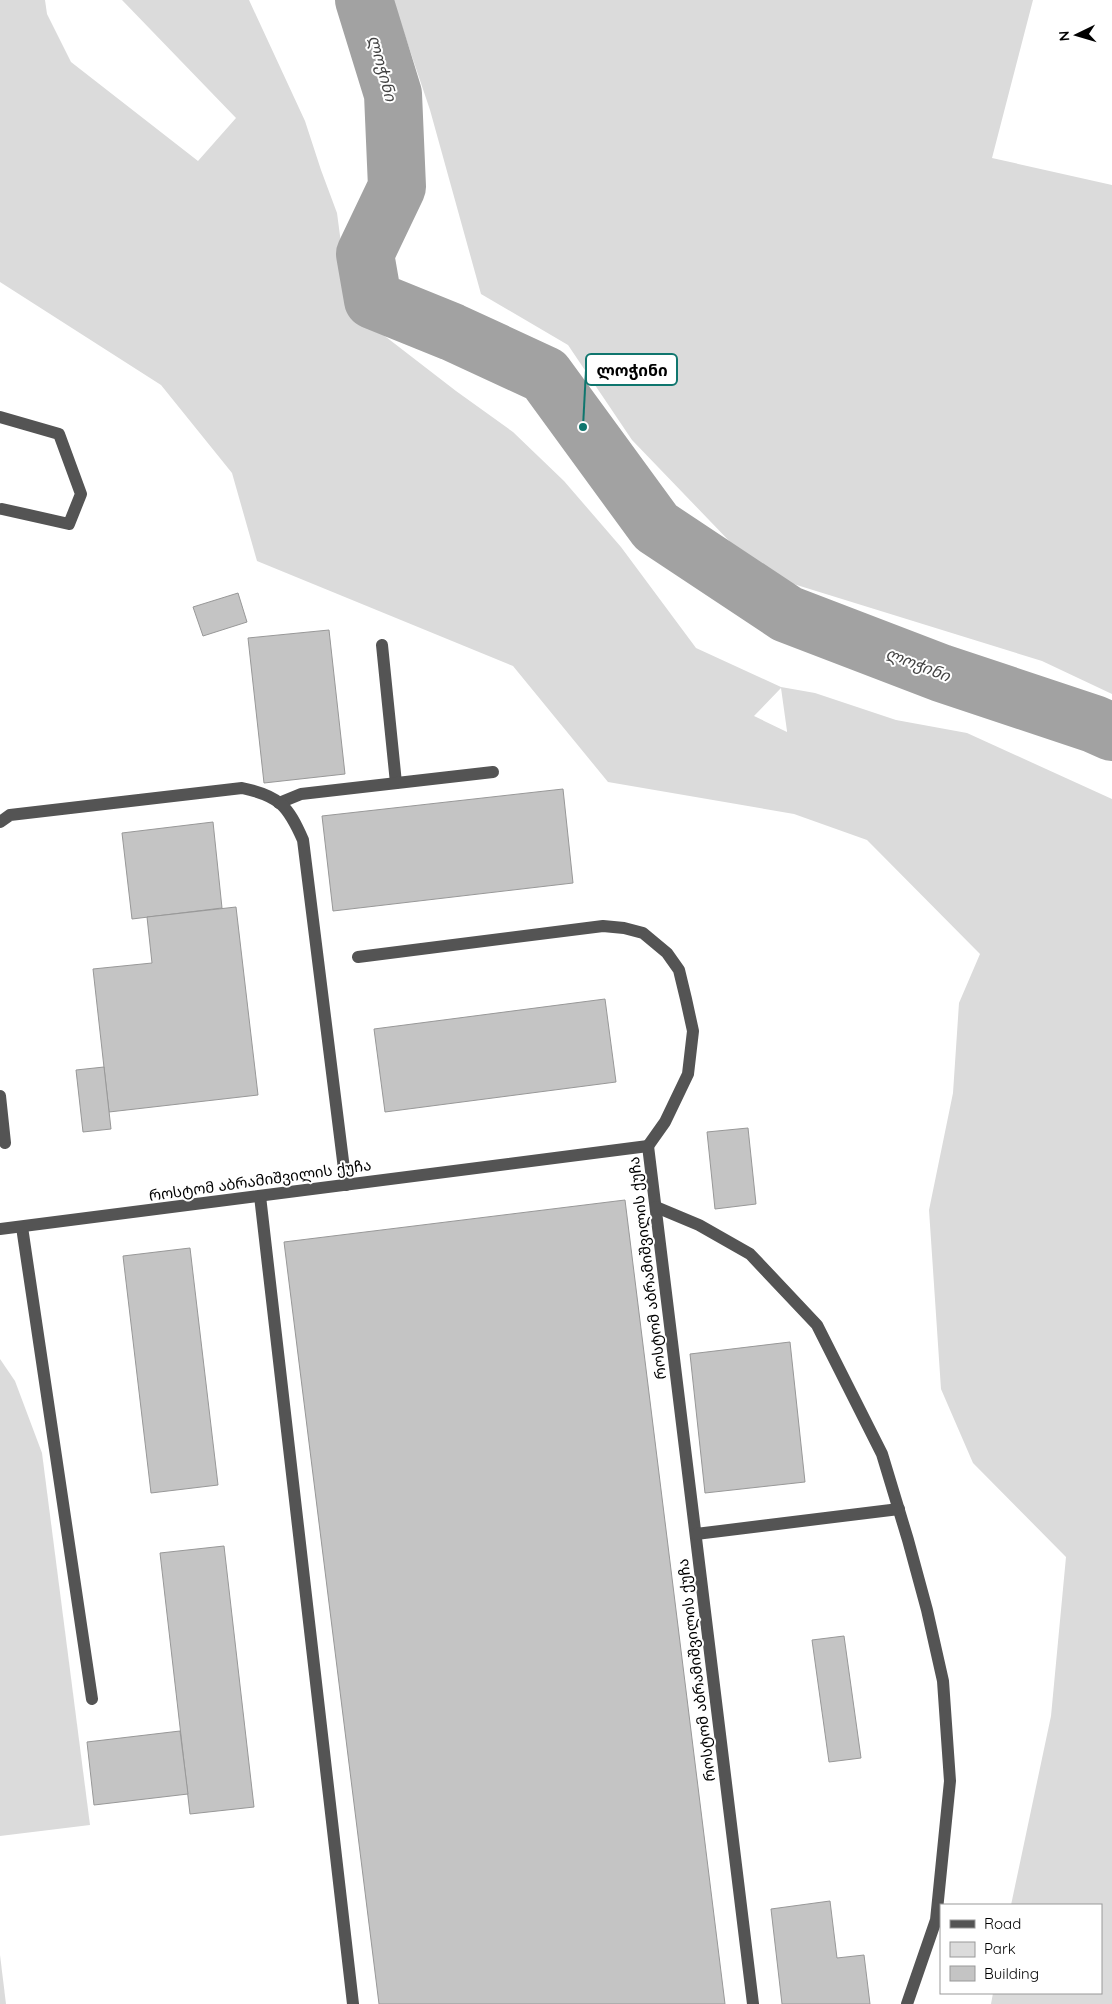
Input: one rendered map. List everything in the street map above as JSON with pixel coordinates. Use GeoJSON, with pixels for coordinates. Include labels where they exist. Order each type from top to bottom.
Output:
{"type":"FeatureCollection","features":[{"type":"Feature","properties":{"kind":"street"},"geometry":{"type":"LineString","coordinates":[[0,417],[59,434],[82,494],[69,524],[2,509]]}},
{"type":"Feature","properties":{"kind":"street"},"geometry":{"type":"LineString","coordinates":[[382,645],[396,783]]}},
{"type":"Feature","properties":{"kind":"street"},"geometry":{"type":"LineString","coordinates":[[279,803],[301,794],[493,772]]}},
{"type":"Feature","properties":{"kind":"street"},"geometry":{"type":"LineString","coordinates":[[0,822],[10,815],[242,788],[265,793],[293,816],[303,840],[346,1185]]}},
{"type":"Feature","properties":{"kind":"street"},"geometry":{"type":"LineString","coordinates":[[358,957],[603,926],[624,928],[642,933],[667,953],[679,970],[692,1031],[688,1074],[665,1122],[648,1146]]}},
{"type":"Feature","properties":{"kind":"street"},"geometry":{"type":"LineString","coordinates":[[0,1096],[5,1143]]}},
{"type":"Feature","properties":{"kind":"street","name":"როსტომ აბრამიშვილის ქუჩა"},"geometry":{"type":"LineString","coordinates":[[0,1229],[648,1146],[753,2004]]}},
{"type":"Feature","properties":{"kind":"street"},"geometry":{"type":"LineString","coordinates":[[260,1196],[353,2004]]}},
{"type":"Feature","properties":{"kind":"street"},"geometry":{"type":"LineString","coordinates":[[656,1207],[699,1225],[750,1254],[818,1325],[882,1454],[927,1610],[943,1682],[950,1781],[936,1920],[907,2004]]}},
{"type":"Feature","properties":{"kind":"street"},"geometry":{"type":"LineString","coordinates":[[22,1227],[92,1699]]}},
{"type":"Feature","properties":{"kind":"street"},"geometry":{"type":"LineString","coordinates":[[696,1534],[899,1509]]}},
{"type":"Feature","properties":{"kind":"green space"},"geometry":{"type":"Polygon","coordinates":[[[0,0],[45,0],[47,14],[71,62],[198,161],[236,118],[122,0],[249,0],[305,121],[337,213],[346,281],[364,320],[513,432],[564,481],[621,547],[696,648],[781,687],[815,693],[896,720],[967,733],[1112,799],[1112,2004],[991,2004],[993,1994],[1102,1994],[1102,1904],[1011,1904],[1051,1716],[1066,1557],[973,1463],[941,1389],[929,1210],[953,1093],[959,1003],[980,954],[867,840],[794,814],[608,782],[513,666],[257,561],[232,473],[161,385],[0,282],[0,0]],[[781,688],[754,716],[787,732],[781,688]]]}},
{"type":"Feature","properties":{"kind":"green space"},"geometry":{"type":"Polygon","coordinates":[[[393,0],[1033,0],[992,158],[1112,185],[1112,694],[1042,661],[761,574],[632,440],[568,345],[481,294],[430,110],[393,0]]]}},
{"type":"Feature","properties":{"kind":"green space"},"geometry":{"type":"Polygon","coordinates":[[[0,1359],[15,1381],[42,1453],[90,1825],[0,1836],[0,1359]]]}},
{"type":"Feature","properties":{"kind":"green space"},"geometry":{"type":"Polygon","coordinates":[[[0,1955],[6,2004],[0,2004],[0,1955]]]}},
{"type":"Feature","properties":{"kind":"building"},"geometry":{"type":"Polygon","coordinates":[[[238,593],[247,622],[203,636],[193,607],[238,593]]]}},
{"type":"Feature","properties":{"kind":"building"},"geometry":{"type":"Polygon","coordinates":[[[329,630],[345,774],[264,783],[248,638],[329,630]]]}},
{"type":"Feature","properties":{"kind":"building"},"geometry":{"type":"Polygon","coordinates":[[[563,789],[573,883],[333,911],[322,816],[563,789]]]}},
{"type":"Feature","properties":{"kind":"building"},"geometry":{"type":"Polygon","coordinates":[[[213,822],[222,908],[132,919],[122,833],[213,822]]]}},
{"type":"Feature","properties":{"kind":"building"},"geometry":{"type":"Polygon","coordinates":[[[236,907],[258,1095],[109,1112],[93,969],[152,963],[147,917],[236,907]]]}},
{"type":"Feature","properties":{"kind":"building"},"geometry":{"type":"Polygon","coordinates":[[[605,999],[616,1082],[385,1112],[374,1029],[605,999]]]}},
{"type":"Feature","properties":{"kind":"building"},"geometry":{"type":"Polygon","coordinates":[[[104,1067],[111,1129],[83,1132],[76,1070],[104,1067]]]}},
{"type":"Feature","properties":{"kind":"building"},"geometry":{"type":"Polygon","coordinates":[[[748,1128],[756,1204],[715,1209],[707,1132],[748,1128]]]}},
{"type":"Feature","properties":{"kind":"building"},"geometry":{"type":"Polygon","coordinates":[[[625,1200],[725,2004],[379,2004],[284,1242],[625,1200]]]}},
{"type":"Feature","properties":{"kind":"building"},"geometry":{"type":"Polygon","coordinates":[[[190,1248],[218,1485],[151,1493],[123,1256],[190,1248]]]}},
{"type":"Feature","properties":{"kind":"building"},"geometry":{"type":"Polygon","coordinates":[[[790,1342],[805,1482],[705,1493],[690,1354],[790,1342]]]}},
{"type":"Feature","properties":{"kind":"building"},"geometry":{"type":"Polygon","coordinates":[[[224,1546],[254,1807],[190,1814],[160,1553],[224,1546]]]}},
{"type":"Feature","properties":{"kind":"building"},"geometry":{"type":"Polygon","coordinates":[[[844,1636],[861,1758],[829,1762],[812,1640],[844,1636]]]}},
{"type":"Feature","properties":{"kind":"building"},"geometry":{"type":"Polygon","coordinates":[[[180,1731],[188,1794],[94,1805],[87,1742],[180,1731]]]}},
{"type":"Feature","properties":{"kind":"building"},"geometry":{"type":"Polygon","coordinates":[[[830,1901],[837,1958],[864,1955],[870,2004],[782,2004],[771,1909],[830,1901]]]}},
{"type":"Feature","properties":{"kind":"waterway","name":"ლოჭინი"},"geometry":{"type":"LineString","coordinates":[[364,0],[393,94],[397,187],[365,254],[373,300],[452,332],[545,375],[656,527],[787,614],[941,673],[1094,724],[1112,732]]}},
{"type":"Feature","properties":{"kind":"place","name":"ლოჭინი"},"geometry":{"type":"Point","coordinates":[583,427]}}]}
